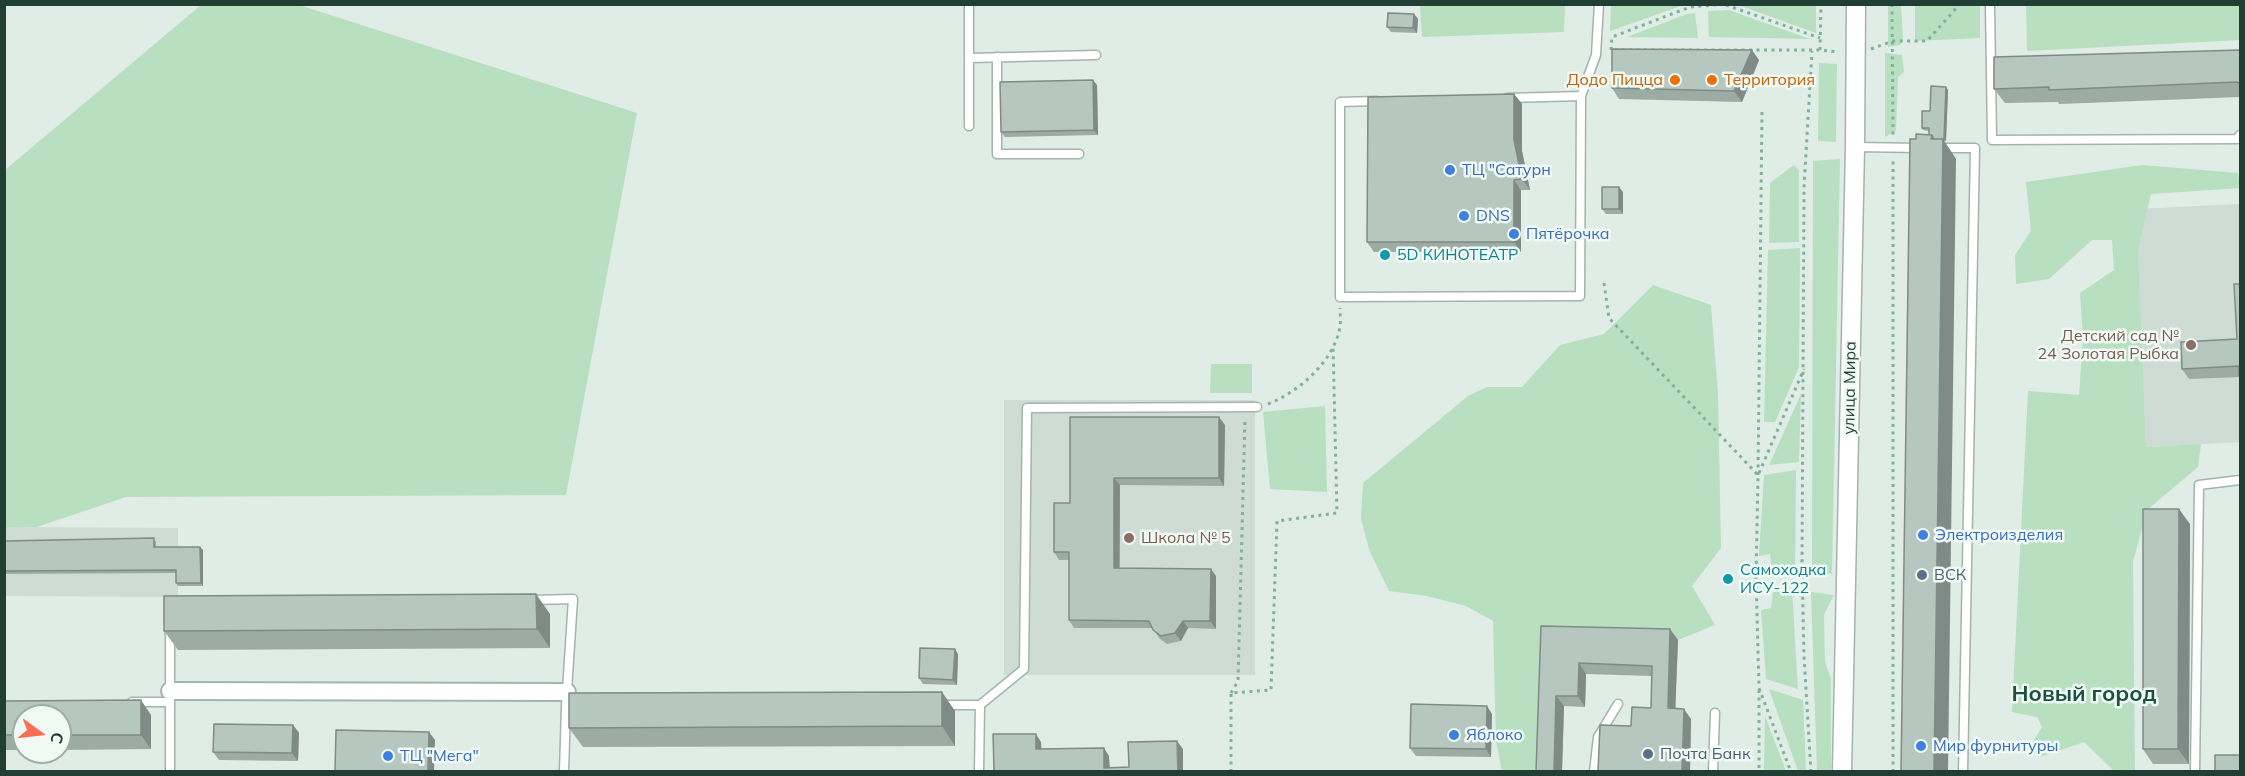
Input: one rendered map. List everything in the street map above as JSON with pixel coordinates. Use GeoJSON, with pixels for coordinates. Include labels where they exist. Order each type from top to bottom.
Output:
{"type":"FeatureCollection","features":[{"type":"Feature","properties":{"kind":"street","name":"улица Мира"},"geometry":{"type":"LineString","coordinates":[[1842,771],[1856,4]]}},
{"type":"Feature","properties":{"kind":"street"},"geometry":{"type":"LineString","coordinates":[[170,696],[566,699]]}},
{"type":"Feature","properties":{"kind":"lane"},"geometry":{"type":"LineString","coordinates":[[969,4],[969,126]]}},
{"type":"Feature","properties":{"kind":"lane"},"geometry":{"type":"LineString","coordinates":[[1387,101],[1340,102],[1340,297],[1580,296],[1581,96],[1596,56],[1599,4]]}},
{"type":"Feature","properties":{"kind":"lane"},"geometry":{"type":"LineString","coordinates":[[1990,4],[1992,140],[2237,139],[2241,135]]}},
{"type":"Feature","properties":{"kind":"lane"},"geometry":{"type":"LineString","coordinates":[[969,58],[1096,55]]}},
{"type":"Feature","properties":{"kind":"lane"},"geometry":{"type":"LineString","coordinates":[[997,57],[997,154],[1079,154]]}},
{"type":"Feature","properties":{"kind":"lane"},"geometry":{"type":"LineString","coordinates":[[1492,99],[1581,96]]}},
{"type":"Feature","properties":{"kind":"lane"},"geometry":{"type":"LineString","coordinates":[[1855,147],[1975,148],[1963,771]]}},
{"type":"Feature","properties":{"kind":"lane"},"geometry":{"type":"LineString","coordinates":[[933,705],[980,705],[1024,669],[1027,408],[1257,407]]}},
{"type":"Feature","properties":{"kind":"lane"},"geometry":{"type":"LineString","coordinates":[[2195,771],[2199,485],[2241,480]]}},
{"type":"Feature","properties":{"kind":"lane"},"geometry":{"type":"LineString","coordinates":[[526,600],[573,599],[564,771]]}},
{"type":"Feature","properties":{"kind":"lane"},"geometry":{"type":"LineString","coordinates":[[170,613],[170,771]]}},
{"type":"Feature","properties":{"kind":"lane"},"geometry":{"type":"LineString","coordinates":[[123,702],[170,696]]}},
{"type":"Feature","properties":{"kind":"lane"},"geometry":{"type":"LineString","coordinates":[[566,699],[578,706]]}},
{"type":"Feature","properties":{"kind":"lane"},"geometry":{"type":"LineString","coordinates":[[1594,771],[1598,736],[1618,704]]}},
{"type":"Feature","properties":{"kind":"lane"},"geometry":{"type":"LineString","coordinates":[[979,771],[980,705]]}},
{"type":"Feature","properties":{"kind":"lane"},"geometry":{"type":"LineString","coordinates":[[1713,771],[1715,713]]}},
{"type":"Feature","properties":{"kind":"path"},"geometry":{"type":"LineString","coordinates":[[1820,50],[1821,4]]}},
{"type":"Feature","properties":{"kind":"path"},"geometry":{"type":"LineString","coordinates":[[1892,4],[1893,771]]}},
{"type":"Feature","properties":{"kind":"path"},"geometry":{"type":"LineString","coordinates":[[1596,56],[1611,50],[1633,48],[1820,50],[1856,54],[1893,41],[1927,41],[1960,4]]}},
{"type":"Feature","properties":{"kind":"path"},"geometry":{"type":"LineString","coordinates":[[1611,50],[1612,37],[1690,6],[1726,5],[1820,38]]}},
{"type":"Feature","properties":{"kind":"path"},"geometry":{"type":"LineString","coordinates":[[1811,771],[1804,656],[1802,566],[1804,187],[1812,51]]}},
{"type":"Feature","properties":{"kind":"path"},"geometry":{"type":"LineString","coordinates":[[1759,771],[1756,577],[1762,111]]}},
{"type":"Feature","properties":{"kind":"path"},"geometry":{"type":"LineString","coordinates":[[1604,283],[1609,318],[1758,475]]}},
{"type":"Feature","properties":{"kind":"path"},"geometry":{"type":"LineString","coordinates":[[1257,407],[1299,388],[1312,375],[1333,345],[1340,327],[1340,297]]}},
{"type":"Feature","properties":{"kind":"path"},"geometry":{"type":"LineString","coordinates":[[1231,693],[1271,690],[1277,521],[1337,513],[1333,345]]}},
{"type":"Feature","properties":{"kind":"path"},"geometry":{"type":"LineString","coordinates":[[1758,475],[1804,368]]}},
{"type":"Feature","properties":{"kind":"path"},"geometry":{"type":"LineString","coordinates":[[1231,771],[1231,693],[1238,681],[1245,407]]}},
{"type":"Feature","properties":{"kind":"path"},"geometry":{"type":"LineString","coordinates":[[1759,688],[1791,771]]}},
{"type":"Feature","properties":{"kind":"shaded area","name":"Детский сад № 24 Золотая Рыбка"},"geometry":{"type":"Polygon","coordinates":[[[2240,204],[2240,442],[2146,447],[2136,209],[2240,204]]]}},
{"type":"Feature","properties":{"kind":"shaded area","name":"Школа № 5"},"geometry":{"type":"Polygon","coordinates":[[[1004,400],[1255,400],[1255,675],[1004,675],[1004,400]]]}},
{"type":"Feature","properties":{"kind":"shaded area"},"geometry":{"type":"Polygon","coordinates":[[[5,527],[178,528],[178,597],[5,596],[5,527]]]}},
{"type":"Feature","properties":{"kind":"green space"},"geometry":{"type":"Polygon","coordinates":[[[1611,4],[1684,5],[1610,31],[1611,4]]]}},
{"type":"Feature","properties":{"kind":"green space"},"geometry":{"type":"Polygon","coordinates":[[[201,5],[299,5],[637,113],[566,495],[126,497],[37,527],[5,527],[5,170],[201,5]]]}},
{"type":"Feature","properties":{"kind":"green space"},"geometry":{"type":"Polygon","coordinates":[[[1420,5],[1565,5],[1564,32],[1422,37],[1420,5]]]}},
{"type":"Feature","properties":{"kind":"green space"},"geometry":{"type":"Polygon","coordinates":[[[1738,5],[1816,5],[1816,33],[1738,5]]]}},
{"type":"Feature","properties":{"kind":"green space"},"geometry":{"type":"Polygon","coordinates":[[[1888,5],[1901,5],[1903,41],[1900,45],[1888,47],[1888,5]]]}},
{"type":"Feature","properties":{"kind":"green space"},"geometry":{"type":"Polygon","coordinates":[[[1915,5],[1980,5],[1980,38],[1915,41],[1915,5]]]}},
{"type":"Feature","properties":{"kind":"green space"},"geometry":{"type":"Polygon","coordinates":[[[2026,5],[2240,5],[2240,40],[2027,51],[2026,5]]]}},
{"type":"Feature","properties":{"kind":"green space"},"geometry":{"type":"Polygon","coordinates":[[[1729,10],[1810,39],[1709,37],[1708,11],[1729,10]]]}},
{"type":"Feature","properties":{"kind":"green space"},"geometry":{"type":"Polygon","coordinates":[[[1695,13],[1698,38],[1627,37],[1687,14],[1695,13]]]}},
{"type":"Feature","properties":{"kind":"green space"},"geometry":{"type":"Polygon","coordinates":[[[1885,53],[1902,55],[1904,72],[1898,77],[1896,131],[1885,137],[1885,53]]]}},
{"type":"Feature","properties":{"kind":"green space"},"geometry":{"type":"Polygon","coordinates":[[[1819,63],[1837,64],[1836,142],[1818,141],[1819,63]]]}},
{"type":"Feature","properties":{"kind":"green space"},"geometry":{"type":"Polygon","coordinates":[[[1840,159],[1832,574],[1812,572],[1813,161],[1840,159]]]}},
{"type":"Feature","properties":{"kind":"green space"},"geometry":{"type":"Polygon","coordinates":[[[1794,165],[1799,170],[1799,242],[1769,243],[1770,183],[1794,165]]]}},
{"type":"Feature","properties":{"kind":"green space"},"geometry":{"type":"Polygon","coordinates":[[[2142,165],[2238,173],[2240,188],[2151,194],[2138,249],[2146,447],[2201,444],[2198,467],[2147,510],[2133,562],[2135,771],[2114,771],[2084,742],[2040,757],[2029,748],[2042,727],[2037,717],[2012,712],[2028,391],[2079,395],[2083,337],[2080,293],[2114,270],[2112,240],[2092,240],[2049,279],[2016,284],[2015,255],[2031,231],[2026,182],[2142,165]]]}},
{"type":"Feature","properties":{"kind":"green space"},"geometry":{"type":"Polygon","coordinates":[[[1800,248],[1799,367],[1775,422],[1764,422],[1768,250],[1800,248]]]}},
{"type":"Feature","properties":{"kind":"green space"},"geometry":{"type":"Polygon","coordinates":[[[1653,285],[1711,305],[1718,393],[1721,548],[1692,586],[1715,625],[1678,640],[1548,636],[1544,771],[1502,771],[1496,741],[1493,621],[1466,606],[1427,596],[1389,591],[1370,552],[1361,519],[1363,483],[1468,396],[1487,387],[1522,387],[1560,345],[1604,334],[1653,285]]]}},
{"type":"Feature","properties":{"kind":"green space"},"geometry":{"type":"Polygon","coordinates":[[[1211,364],[1252,364],[1252,393],[1210,393],[1211,364]]]}},
{"type":"Feature","properties":{"kind":"green space"},"geometry":{"type":"Polygon","coordinates":[[[1801,394],[1799,462],[1769,465],[1801,394]]]}},
{"type":"Feature","properties":{"kind":"green space"},"geometry":{"type":"Polygon","coordinates":[[[1325,406],[1327,492],[1270,489],[1263,412],[1325,406]]]}},
{"type":"Feature","properties":{"kind":"green space"},"geometry":{"type":"Polygon","coordinates":[[[1796,470],[1795,569],[1772,573],[1770,554],[1759,556],[1764,475],[1796,470]]]}},
{"type":"Feature","properties":{"kind":"green space"},"geometry":{"type":"Polygon","coordinates":[[[1792,590],[1798,689],[1766,679],[1761,610],[1771,608],[1773,592],[1792,590]]]}},
{"type":"Feature","properties":{"kind":"green space"},"geometry":{"type":"Polygon","coordinates":[[[1811,592],[1834,595],[1824,614],[1825,662],[1831,679],[1831,771],[1817,771],[1811,592]]]}},
{"type":"Feature","properties":{"kind":"green space"},"geometry":{"type":"Polygon","coordinates":[[[1769,689],[1803,700],[1806,771],[1798,771],[1769,689]]]}},
{"type":"Feature","properties":{"kind":"green space"},"geometry":{"type":"Polygon","coordinates":[[[1765,716],[1786,771],[1764,771],[1765,716]]]}},
{"type":"Feature","properties":{"kind":"building"},"geometry":{"type":"Polygon","coordinates":[[[1388,13],[1414,14],[1413,28],[1387,27],[1388,13]]]}},
{"type":"Feature","properties":{"kind":"building"},"geometry":{"type":"Polygon","coordinates":[[[1612,49],[1752,50],[1734,91],[1612,88],[1612,49]]]}},
{"type":"Feature","properties":{"kind":"building"},"geometry":{"type":"Polygon","coordinates":[[[2241,50],[2241,84],[2237,82],[2049,90],[2049,87],[1994,89],[1994,57],[2241,50]]]}},
{"type":"Feature","properties":{"kind":"building"},"geometry":{"type":"Polygon","coordinates":[[[1093,80],[1094,130],[1001,132],[1000,82],[1093,80]]]}},
{"type":"Feature","properties":{"kind":"building"},"geometry":{"type":"Polygon","coordinates":[[[1931,86],[1946,87],[1944,139],[1934,139],[1932,135],[1929,135],[1929,128],[1922,128],[1922,111],[1930,111],[1931,86]]]}},
{"type":"Feature","properties":{"kind":"building","name":"ТЦ \"Сатурн"},"geometry":{"type":"Polygon","coordinates":[[[1514,94],[1514,140],[1522,179],[1514,180],[1514,242],[1367,242],[1368,97],[1514,94]]]}},
{"type":"Feature","properties":{"kind":"building"},"geometry":{"type":"Polygon","coordinates":[[[1916,134],[1932,135],[1931,139],[1943,139],[1934,771],[1901,771],[1910,139],[1916,139],[1916,134]]]}},
{"type":"Feature","properties":{"kind":"building"},"geometry":{"type":"Polygon","coordinates":[[[1602,187],[1619,187],[1619,209],[1602,209],[1602,187]]]}},
{"type":"Feature","properties":{"kind":"building"},"geometry":{"type":"Polygon","coordinates":[[[2234,284],[2241,284],[2241,375],[2239,375],[2239,366],[2182,369],[2181,342],[2237,339],[2234,284]]]}},
{"type":"Feature","properties":{"kind":"building"},"geometry":{"type":"Polygon","coordinates":[[[1070,417],[1219,417],[1219,478],[1114,478],[1114,568],[1211,569],[1210,621],[1183,621],[1175,633],[1161,636],[1153,630],[1149,621],[1069,620],[1069,552],[1054,552],[1054,503],[1070,503],[1070,417]]]}},
{"type":"Feature","properties":{"kind":"building"},"geometry":{"type":"Polygon","coordinates":[[[2143,509],[2179,509],[2178,749],[2143,749],[2143,509]]]}},
{"type":"Feature","properties":{"kind":"building"},"geometry":{"type":"Polygon","coordinates":[[[154,538],[154,547],[200,547],[201,583],[176,583],[176,570],[4,571],[4,541],[154,538]]]}},
{"type":"Feature","properties":{"kind":"building"},"geometry":{"type":"Polygon","coordinates":[[[536,594],[537,629],[164,631],[164,596],[536,594]]]}},
{"type":"Feature","properties":{"kind":"building"},"geometry":{"type":"Polygon","coordinates":[[[1541,626],[1670,629],[1668,708],[1684,709],[1682,771],[1598,771],[1600,725],[1631,726],[1632,707],[1651,708],[1652,666],[1579,663],[1578,696],[1556,696],[1554,771],[1536,771],[1541,626]]]}},
{"type":"Feature","properties":{"kind":"building"},"geometry":{"type":"Polygon","coordinates":[[[920,648],[955,649],[953,680],[919,678],[920,648]]]}},
{"type":"Feature","properties":{"kind":"building"},"geometry":{"type":"Polygon","coordinates":[[[942,692],[942,726],[569,728],[569,693],[942,692]]]}},
{"type":"Feature","properties":{"kind":"building"},"geometry":{"type":"Polygon","coordinates":[[[141,700],[141,735],[72,735],[72,704],[12,704],[12,735],[4,735],[4,701],[141,700]]]}},
{"type":"Feature","properties":{"kind":"building","name":"Яблоко"},"geometry":{"type":"Polygon","coordinates":[[[1411,704],[1487,706],[1486,749],[1410,748],[1411,704]]]}},
{"type":"Feature","properties":{"kind":"building"},"geometry":{"type":"Polygon","coordinates":[[[214,724],[293,725],[292,753],[213,752],[214,724]]]}},
{"type":"Feature","properties":{"kind":"building","name":"ТЦ \"Мега\""},"geometry":{"type":"Polygon","coordinates":[[[336,730],[429,732],[428,771],[335,771],[336,730]]]}},
{"type":"Feature","properties":{"kind":"building"},"geometry":{"type":"Polygon","coordinates":[[[993,734],[1036,734],[1036,749],[1104,748],[1104,768],[1129,767],[1128,742],[1177,741],[1178,771],[994,771],[993,734]]]}},
{"type":"Feature","properties":{"kind":"building"},"geometry":{"type":"Polygon","coordinates":[[[2215,755],[2241,755],[2241,771],[2215,771],[2215,755]]]}},
{"type":"Feature","properties":{"kind":"place","name":"Додо Пицца"},"geometry":{"type":"Point","coordinates":[1675,80]}},
{"type":"Feature","properties":{"kind":"place","name":"Территория"},"geometry":{"type":"Point","coordinates":[1712,80]}},
{"type":"Feature","properties":{"kind":"place","name":"ТЦ \"Сатурн"},"geometry":{"type":"Point","coordinates":[1450,170]}},
{"type":"Feature","properties":{"kind":"place","name":"DNS"},"geometry":{"type":"Point","coordinates":[1464,216]}},
{"type":"Feature","properties":{"kind":"place","name":"Пятёрочка"},"geometry":{"type":"Point","coordinates":[1514,234]}},
{"type":"Feature","properties":{"kind":"place","name":"5D КИНОТЕАТР"},"geometry":{"type":"Point","coordinates":[1385,255]}},
{"type":"Feature","properties":{"kind":"place","name":"Детский сад № 24 Золотая Рыбка"},"geometry":{"type":"Point","coordinates":[2191,345]}},
{"type":"Feature","properties":{"kind":"place","name":"Электроизделия"},"geometry":{"type":"Point","coordinates":[1923,535]}},
{"type":"Feature","properties":{"kind":"place","name":"Школа № 5"},"geometry":{"type":"Point","coordinates":[1129,538]}},
{"type":"Feature","properties":{"kind":"place","name":"ВСК"},"geometry":{"type":"Point","coordinates":[1922,575]}},
{"type":"Feature","properties":{"kind":"place","name":"Самоходка ИСУ-122"},"geometry":{"type":"Point","coordinates":[1728,579]}},
{"type":"Feature","properties":{"kind":"place","name":"Яблоко"},"geometry":{"type":"Point","coordinates":[1454,735]}},
{"type":"Feature","properties":{"kind":"place","name":"Мир фурнитуры"},"geometry":{"type":"Point","coordinates":[1921,746]}},
{"type":"Feature","properties":{"kind":"place","name":"Почта Банк"},"geometry":{"type":"Point","coordinates":[1648,754]}},
{"type":"Feature","properties":{"kind":"place","name":"ТЦ \"Мега\""},"geometry":{"type":"Point","coordinates":[388,756]}},
{"type":"Feature","properties":{"kind":"district","name":"Новый город"},"geometry":{"type":"Point","coordinates":[2084,694]}}]}
